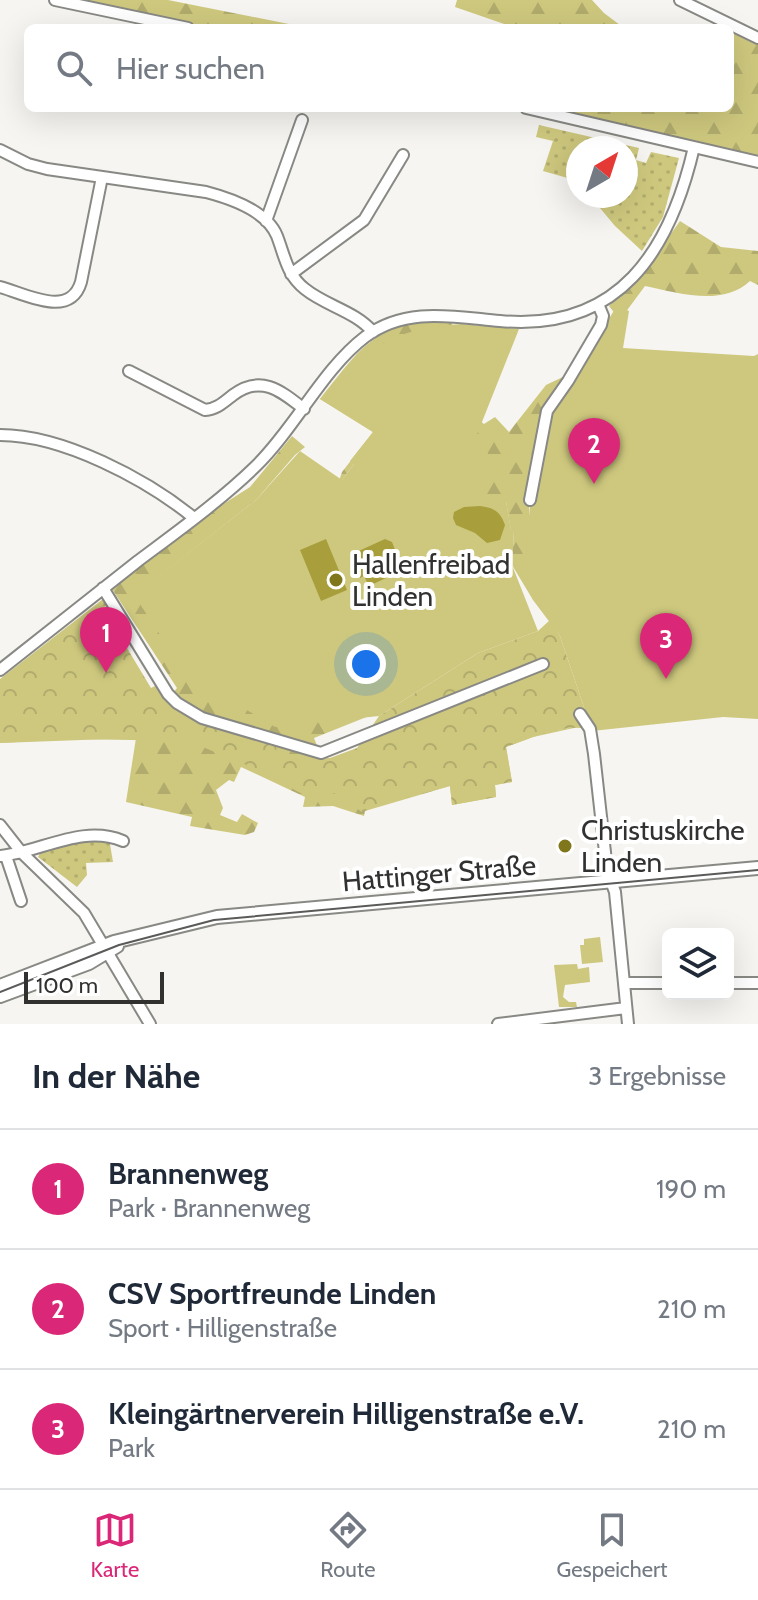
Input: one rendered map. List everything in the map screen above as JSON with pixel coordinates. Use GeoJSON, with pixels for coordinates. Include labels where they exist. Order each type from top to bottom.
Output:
{"type":"FeatureCollection","features":[{"type":"Feature","properties":{"kind":"street"},"geometry":{"type":"LineString","coordinates":[[55,0],[169,24]]}},
{"type":"Feature","properties":{"kind":"street"},"geometry":{"type":"LineString","coordinates":[[681,0],[730,24]]}},
{"type":"Feature","properties":{"kind":"street"},"geometry":{"type":"LineString","coordinates":[[734,26],[758,38]]}},
{"type":"Feature","properties":{"kind":"street"},"geometry":{"type":"LineString","coordinates":[[543,112],[758,162]]}},
{"type":"Feature","properties":{"kind":"street"},"geometry":{"type":"LineString","coordinates":[[266,221],[302,120]]}},
{"type":"Feature","properties":{"kind":"street"},"geometry":{"type":"LineString","coordinates":[[0,670],[254,468],[347,354],[373,332],[398,320],[423,315],[523,323],[573,316],[598,304],[628,282],[658,243],[679,202],[694,147]]}},
{"type":"Feature","properties":{"kind":"street"},"geometry":{"type":"LineString","coordinates":[[0,150],[40,167],[218,195],[243,206],[266,221],[276,233],[291,274],[309,292],[358,319],[373,332]]}},
{"type":"Feature","properties":{"kind":"street"},"geometry":{"type":"LineString","coordinates":[[291,274],[364,220],[403,155]]}},
{"type":"Feature","properties":{"kind":"street"},"geometry":{"type":"LineString","coordinates":[[0,287],[54,303],[67,301],[74,296],[81,282],[102,177]]}},
{"type":"Feature","properties":{"kind":"street"},"geometry":{"type":"LineString","coordinates":[[530,500],[547,411],[601,325],[603,316],[598,304]]}},
{"type":"Feature","properties":{"kind":"street"},"geometry":{"type":"LineString","coordinates":[[129,371],[205,410],[215,409],[242,389],[259,384],[277,389],[304,409]]}},
{"type":"Feature","properties":{"kind":"street"},"geometry":{"type":"LineString","coordinates":[[0,435],[31,437],[106,465],[155,491],[194,518]]}},
{"type":"Feature","properties":{"kind":"street"},"geometry":{"type":"LineString","coordinates":[[103,588],[168,694],[177,703],[202,718],[321,753],[543,664]]}},
{"type":"Feature","properties":{"kind":"street"},"geometry":{"type":"LineString","coordinates":[[580,714],[590,729],[607,870],[615,892],[628,1024]]}},
{"type":"Feature","properties":{"kind":"street"},"geometry":{"type":"LineString","coordinates":[[0,825],[22,853],[71,897],[107,949],[150,1024]]}},
{"type":"Feature","properties":{"kind":"street"},"geometry":{"type":"LineString","coordinates":[[21,901],[3,856],[84,836],[111,835],[123,841]]}},
{"type":"Feature","properties":{"kind":"street","name":"Hattinger Straße"},"geometry":{"type":"LineString","coordinates":[[1,992],[62,975],[126,940],[210,918],[259,911],[758,868]]}},
{"type":"Feature","properties":{"kind":"street"},"geometry":{"type":"LineString","coordinates":[[625,983],[662,983]]}},
{"type":"Feature","properties":{"kind":"street"},"geometry":{"type":"LineString","coordinates":[[734,983],[758,983]]}},
{"type":"Feature","properties":{"kind":"street"},"geometry":{"type":"LineString","coordinates":[[498,1024],[626,1008]]}},
{"type":"Feature","properties":{"kind":"green space"},"geometry":{"type":"Polygon","coordinates":[[[71,0],[168,0],[289,24],[183,24],[71,0]]]}},
{"type":"Feature","properties":{"kind":"green space"},"geometry":{"type":"Polygon","coordinates":[[[457,0],[592,0],[619,24],[504,24],[455,7],[457,0]]]}},
{"type":"Feature","properties":{"kind":"green space"},"geometry":{"type":"Polygon","coordinates":[[[734,31],[758,41],[758,156],[569,112],[734,112],[734,31]]]}},
{"type":"Feature","properties":{"kind":"green space"},"geometry":{"type":"Polygon","coordinates":[[[539,125],[587,136],[566,136],[566,178],[543,171],[553,141],[536,137],[539,125]]]}},
{"type":"Feature","properties":{"kind":"green space"},"geometry":{"type":"Polygon","coordinates":[[[651,152],[679,158],[663,217],[642,251],[600,208],[638,208],[638,161],[646,163],[651,152]]]}},
{"type":"Feature","properties":{"kind":"green space"},"geometry":{"type":"Polygon","coordinates":[[[680,221],[721,247],[758,251],[758,285],[750,281],[727,294],[713,296],[645,286],[625,313],[616,315],[609,306],[647,267],[680,221]]]}},
{"type":"Feature","properties":{"kind":"green space"},"geometry":{"type":"Polygon","coordinates":[[[617,306],[629,311],[623,348],[758,354],[758,719],[723,717],[592,731],[560,636],[533,600],[530,580],[530,489],[541,425],[617,306]]]}},
{"type":"Feature","properties":{"kind":"green space"},"geometry":{"type":"Polygon","coordinates":[[[438,320],[453,322],[444,342],[337,487],[342,472],[373,432],[320,399],[368,343],[397,327],[438,320]]]}},
{"type":"Feature","properties":{"kind":"green space","name":"Hallenfreibad Linden"},"geometry":{"type":"Polygon","coordinates":[[[462,324],[519,329],[476,437],[489,455],[469,491],[506,500],[511,530],[514,531],[512,565],[538,631],[478,653],[379,716],[275,727],[185,673],[134,595],[256,500],[300,451],[342,480],[354,464],[350,461],[373,432],[320,399],[351,367],[382,344],[418,330],[462,324]]]}},
{"type":"Feature","properties":{"kind":"green space"},"geometry":{"type":"Polygon","coordinates":[[[567,375],[528,494],[531,527],[758,595],[758,626],[554,608],[533,600],[512,565],[514,531],[511,531],[506,501],[465,493],[438,387],[484,424],[495,417],[509,432],[546,385],[567,375]]]}},
{"type":"Feature","properties":{"kind":"green space"},"geometry":{"type":"Polygon","coordinates":[[[292,436],[305,447],[256,500],[135,595],[374,714],[314,738],[324,763],[583,726],[533,737],[506,747],[512,782],[495,785],[496,797],[452,805],[450,786],[365,811],[364,816],[333,806],[303,807],[305,797],[241,767],[234,782],[229,780],[216,790],[223,808],[220,815],[237,822],[242,814],[258,823],[254,832],[245,835],[190,826],[192,817],[126,802],[136,738],[0,743],[0,681],[168,699],[177,688],[110,586],[197,521],[250,487],[292,436]]]}},
{"type":"Feature","properties":{"kind":"green space"},"geometry":{"type":"Polygon","coordinates":[[[103,599],[109,604],[103,608],[151,688],[157,685],[182,712],[191,717],[277,745],[276,752],[310,759],[330,758],[357,748],[379,716],[478,653],[538,631],[550,620],[560,636],[592,731],[562,729],[506,747],[512,782],[495,785],[496,797],[452,805],[450,786],[362,812],[334,793],[306,796],[254,768],[188,741],[72,739],[0,743],[0,679],[103,599]]]}},
{"type":"Feature","properties":{"kind":"green space"},"geometry":{"type":"Polygon","coordinates":[[[105,840],[110,844],[113,862],[86,863],[87,875],[77,887],[38,857],[41,851],[75,841],[105,840]]]}},
{"type":"Feature","properties":{"kind":"green space"},"geometry":{"type":"Polygon","coordinates":[[[600,937],[603,962],[582,964],[580,945],[584,945],[584,939],[600,937]]]}},
{"type":"Feature","properties":{"kind":"green space"},"geometry":{"type":"Polygon","coordinates":[[[577,964],[578,969],[589,967],[590,982],[565,985],[563,997],[569,1002],[576,1002],[577,1007],[559,1007],[554,965],[577,964]]]}},
{"type":"Feature","properties":{"kind":"shaded area"},"geometry":{"type":"Polygon","coordinates":[[[464,507],[493,509],[501,516],[505,525],[500,540],[487,543],[475,533],[456,525],[454,512],[464,507]]]}},
{"type":"Feature","properties":{"kind":"shaded area"},"geometry":{"type":"Polygon","coordinates":[[[326,539],[347,590],[321,601],[300,550],[326,539]]]}},
{"type":"Feature","properties":{"kind":"shaded area"},"geometry":{"type":"Polygon","coordinates":[[[385,539],[392,542],[403,570],[369,586],[364,576],[360,578],[352,554],[385,539]]]}},
{"type":"Feature","properties":{"kind":"tram line"},"geometry":{"type":"LineString","coordinates":[[0,992],[119,945],[214,920],[758,870]]}},
{"type":"Feature","properties":{"kind":"place","name":"CSV Sportfreunde Linden"},"geometry":{"type":"Point","coordinates":[594,484]}},
{"type":"Feature","properties":{"kind":"place","name":"Hallenfreibad Linden"},"geometry":{"type":"Point","coordinates":[336,580]}},
{"type":"Feature","properties":{"kind":"place","name":"Brannenweg"},"geometry":{"type":"Point","coordinates":[106,673]}},
{"type":"Feature","properties":{"kind":"place","name":"Kleingärtnerverein Hilligenstraße e.V."},"geometry":{"type":"Point","coordinates":[666,679]}},
{"type":"Feature","properties":{"kind":"place","name":"Christuskirche Linden"},"geometry":{"type":"Point","coordinates":[565,846]}}]}
